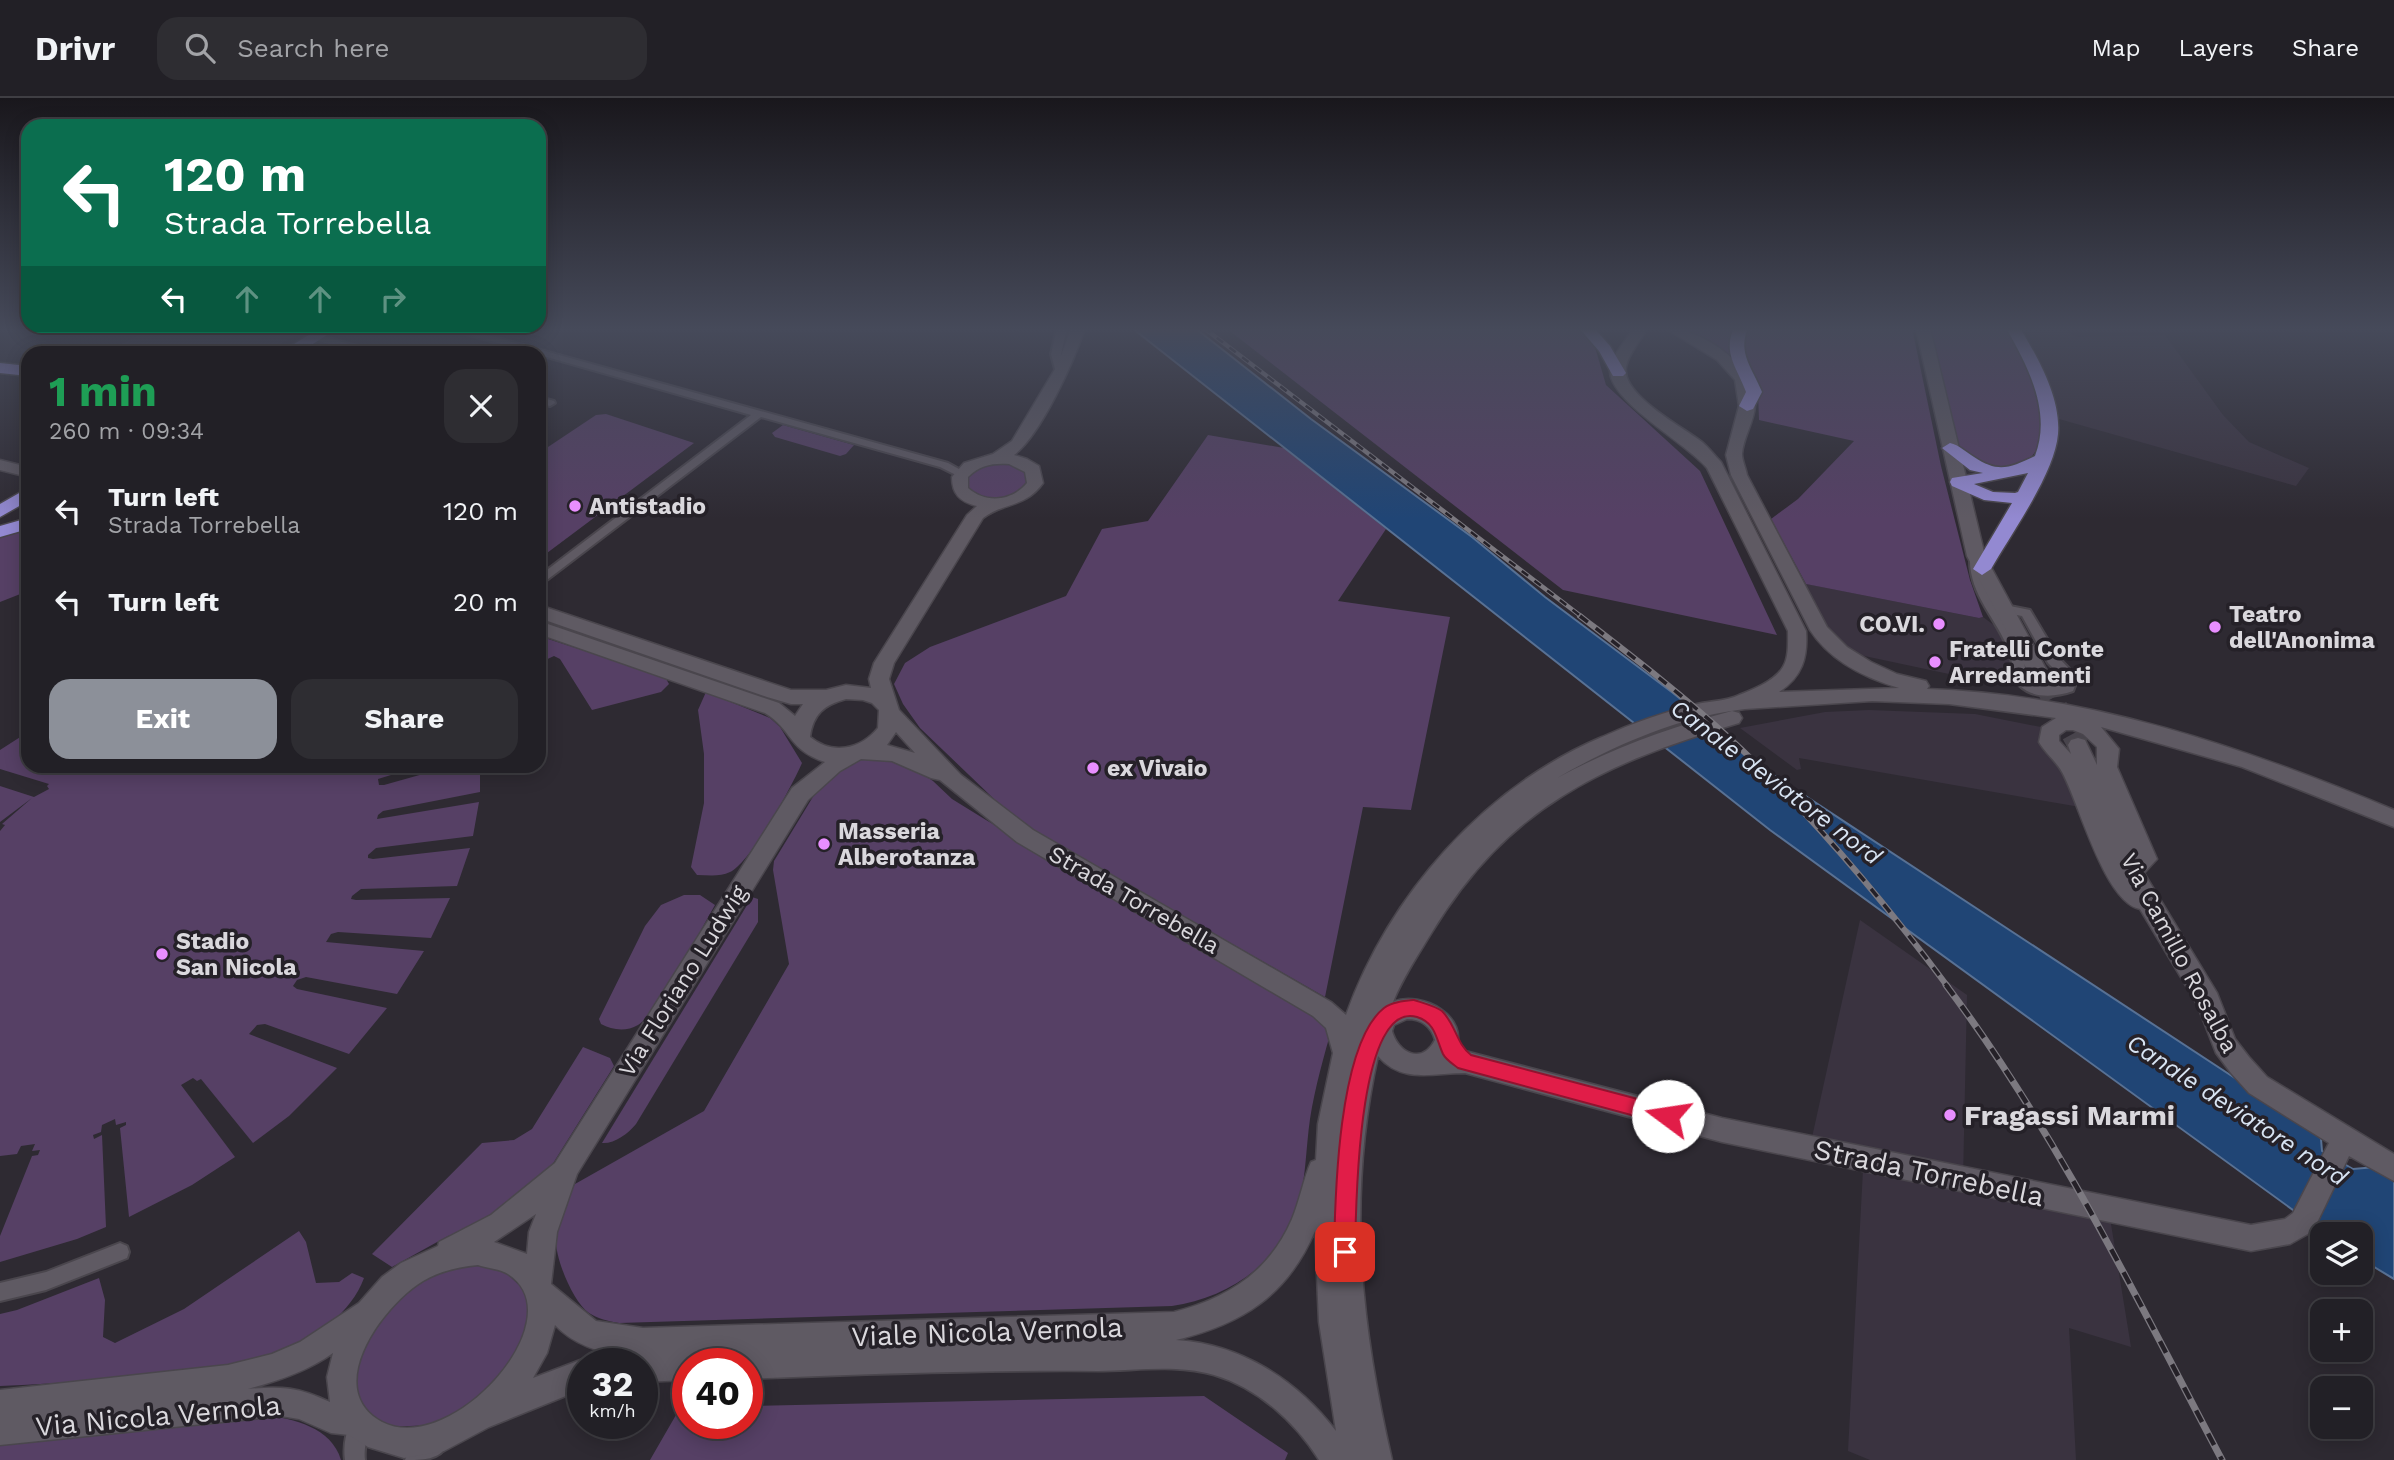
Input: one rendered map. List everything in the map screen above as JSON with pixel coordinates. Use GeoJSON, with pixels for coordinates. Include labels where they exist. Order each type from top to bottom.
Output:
{"type":"FeatureCollection","features":[{"type":"Feature","properties":{"kind":"highway"},"geometry":{"type":"LineString","coordinates":[[1747,406],[1754,392]]}},
{"type":"Feature","properties":{"kind":"highway"},"geometry":{"type":"LineString","coordinates":[[1979,563],[2038,471],[2050,435],[2049,414],[2041,392]]}},
{"type":"Feature","properties":{"kind":"highway"},"geometry":{"type":"LineString","coordinates":[[1950,448],[1976,466],[2006,473]]}},
{"type":"Feature","properties":{"kind":"highway"},"geometry":{"type":"LineString","coordinates":[[1958,482],[2026,469],[2040,460]]}},
{"type":"Feature","properties":{"kind":"highway"},"geometry":{"type":"LineString","coordinates":[[1958,482],[1992,497],[2012,499],[2025,495]]}},
{"type":"Feature","properties":{"kind":"highway"},"geometry":{"type":"LineString","coordinates":[[0,501],[21,487]]}},
{"type":"Feature","properties":{"kind":"highway"},"geometry":{"type":"LineString","coordinates":[[0,512],[21,488]]}},
{"type":"Feature","properties":{"kind":"highway"},"geometry":{"type":"LineString","coordinates":[[0,532],[21,525]]}},
{"type":"Feature","properties":{"kind":"main road"},"geometry":{"type":"LineString","coordinates":[[973,507],[960,489],[966,470],[999,458],[1018,444],[1050,392]]}},
{"type":"Feature","properties":{"kind":"main road"},"geometry":{"type":"LineString","coordinates":[[1377,1460],[1357,1367],[1348,1301],[1345,1198],[1350,1134],[1374,998],[1407,917],[1453,856],[1494,813],[1567,770],[1737,709],[1786,680],[1795,666],[1799,649],[1797,631],[1715,466],[1699,448],[1642,406],[1628,392]]}},
{"type":"Feature","properties":{"kind":"main road"},"geometry":{"type":"LineString","coordinates":[[1746,392],[1747,406],[1734,455],[1739,475],[1819,630],[1832,645],[1856,664],[1881,676],[1966,696],[2055,708],[2159,732],[2259,764],[2394,819]]}},
{"type":"Feature","properties":{"kind":"main road"},"geometry":{"type":"LineString","coordinates":[[1937,392],[1979,563],[2042,680]]}},
{"type":"Feature","properties":{"kind":"main road"},"geometry":{"type":"LineString","coordinates":[[1018,444],[1017,454],[1021,462]]}},
{"type":"Feature","properties":{"kind":"main road"},"geometry":{"type":"LineString","coordinates":[[800,794],[833,766],[886,732],[888,708],[879,679],[884,663],[973,507],[1019,498],[1031,489],[1035,477],[1033,470],[1021,462],[999,458]]}},
{"type":"Feature","properties":{"kind":"main road"},"geometry":{"type":"LineString","coordinates":[[0,465],[21,481]]}},
{"type":"Feature","properties":{"kind":"main road"},"geometry":{"type":"LineString","coordinates":[[0,476],[21,483]]}},
{"type":"Feature","properties":{"kind":"main road"},"geometry":{"type":"LineString","coordinates":[[546,614],[768,698],[802,742],[826,755],[887,750],[898,752],[954,781]]}},
{"type":"Feature","properties":{"kind":"main road"},"geometry":{"type":"LineString","coordinates":[[546,629],[768,698],[827,696],[853,691],[867,693],[888,708],[954,781]]}},
{"type":"Feature","properties":{"kind":"main road"},"geometry":{"type":"LineString","coordinates":[[800,794],[807,768],[799,731],[805,713],[827,696],[863,679],[884,663]]}},
{"type":"Feature","properties":{"kind":"main road"},"geometry":{"type":"LineString","coordinates":[[1737,709],[1829,695],[1966,696]]}},
{"type":"Feature","properties":{"kind":"main road"},"geometry":{"type":"LineString","coordinates":[[1737,709],[1918,703],[1982,708],[2071,721],[2151,740],[2236,766],[2394,829]]}},
{"type":"Feature","properties":{"kind":"main road"},"geometry":{"type":"LineString","coordinates":[[2133,870],[2146,859],[2107,767],[2109,749],[2095,733],[2071,721],[2054,727],[2049,732],[2049,742],[2070,767],[2105,853],[2123,884],[2150,907]]}},
{"type":"Feature","properties":{"kind":"main road","name":"Via Camillo Rosalba"},"geometry":{"type":"LineString","coordinates":[[2078,745],[2150,907],[2208,1000],[2225,1045],[2258,1085],[2340,1147],[2394,1169]]}},
{"type":"Feature","properties":{"kind":"main road"},"geometry":{"type":"LineString","coordinates":[[1322,1009],[1345,1010],[1374,998],[1438,902],[1477,852],[1567,770]]}},
{"type":"Feature","properties":{"kind":"main road"},"geometry":{"type":"LineString","coordinates":[[1480,830],[1523,812],[1567,770]]}},
{"type":"Feature","properties":{"kind":"main road","name":"Strada Torrebella"},"geometry":{"type":"LineString","coordinates":[[954,781],[983,806],[1056,855],[1322,1009],[1337,1022],[1369,1038],[1391,1056],[1411,1065],[1465,1062],[1722,1130],[2252,1238],[2290,1231],[2303,1222],[2340,1147]]}},
{"type":"Feature","properties":{"kind":"main road","name":"Via Floriano Ludwig"},"geometry":{"type":"LineString","coordinates":[[566,1168],[800,794]]}},
{"type":"Feature","properties":{"kind":"main road"},"geometry":{"type":"LineString","coordinates":[[1357,1460],[1341,1384],[1329,1289],[1327,1233],[1331,1125],[1369,1038],[1394,1011],[1414,1008],[1425,1010],[1441,1023],[1451,1051],[1465,1062]]}},
{"type":"Feature","properties":{"kind":"main road"},"geometry":{"type":"LineString","coordinates":[[1432,1062],[1445,1050],[1447,1041]]}},
{"type":"Feature","properties":{"kind":"main road","name":"Viale Nicola Vernola"},"geometry":{"type":"LineString","coordinates":[[538,1289],[559,1305],[574,1324],[590,1334],[617,1341],[643,1343],[1142,1328],[1190,1323],[1225,1310],[1259,1287],[1298,1241],[1314,1199],[1331,1125]]}},
{"type":"Feature","properties":{"kind":"main road"},"geometry":{"type":"LineString","coordinates":[[566,1168],[521,1210],[501,1224],[414,1271],[392,1287],[368,1312],[354,1334],[345,1358],[342,1381],[345,1402],[357,1422],[378,1437],[402,1443],[429,1440],[567,1379]]}},
{"type":"Feature","properties":{"kind":"main road"},"geometry":{"type":"LineString","coordinates":[[467,1425],[503,1398],[524,1372],[537,1344],[542,1318],[538,1289],[543,1232],[566,1168]]}},
{"type":"Feature","properties":{"kind":"main road"},"geometry":{"type":"LineString","coordinates":[[436,1260],[468,1252],[497,1253],[514,1260],[527,1270],[538,1289]]}},
{"type":"Feature","properties":{"kind":"main road","name":"Via Nicola Vernola"},"geometry":{"type":"LineString","coordinates":[[0,1405],[95,1397],[229,1380],[273,1368],[310,1352],[368,1312]]}},
{"type":"Feature","properties":{"kind":"main road","name":"Viale Nicola Vernola"},"geometry":{"type":"LineString","coordinates":[[763,1364],[1036,1355],[1188,1355],[1237,1368],[1287,1398],[1310,1421],[1337,1460]]}},
{"type":"Feature","properties":{"kind":"main road","name":"Via Nicola Vernola"},"geometry":{"type":"LineString","coordinates":[[0,1430],[281,1401],[301,1404],[331,1418],[357,1422]]}},
{"type":"Feature","properties":{"kind":"street"},"geometry":{"type":"LineString","coordinates":[[683,392],[966,470]]}},
{"type":"Feature","properties":{"kind":"street"},"geometry":{"type":"LineString","coordinates":[[546,577],[761,413]]}},
{"type":"Feature","properties":{"kind":"street"},"geometry":{"type":"LineString","coordinates":[[1979,563],[1976,575],[2017,654],[2020,678],[2024,684],[2060,692],[2068,688],[2071,678],[2053,660],[2026,613],[2004,609]]}},
{"type":"Feature","properties":{"kind":"street"},"geometry":{"type":"LineString","coordinates":[[0,1292],[46,1281],[120,1252]]}},
{"type":"Feature","properties":{"kind":"street"},"geometry":{"type":"LineString","coordinates":[[355,1460],[353,1446],[357,1422]]}},
{"type":"Feature","properties":{"kind":"street"},"geometry":{"type":"LineString","coordinates":[[415,1460],[467,1425]]}},
{"type":"Feature","properties":{"kind":"shaded area"},"geometry":{"type":"Polygon","coordinates":[[[1308,392],[1613,392],[1700,471],[1777,635],[1563,590],[1308,392]]]}},
{"type":"Feature","properties":{"kind":"shaded area"},"geometry":{"type":"Polygon","coordinates":[[[1758,392],[1925,392],[1970,580],[1983,617],[1806,584],[1771,519],[1798,499],[1854,441],[1759,420],[1758,392]]]}},
{"type":"Feature","properties":{"kind":"shaded area"},"geometry":{"type":"Polygon","coordinates":[[[1944,392],[2036,392],[2042,410],[2042,433],[2034,453],[2028,460],[2019,466],[1999,470],[1987,467],[1958,451],[1944,392]]]}},
{"type":"Feature","properties":{"kind":"shaded area"},"geometry":{"type":"Polygon","coordinates":[[[2050,392],[2206,392],[2223,415],[2249,442],[2309,468],[2296,486],[2059,419],[2050,392]]]}},
{"type":"Feature","properties":{"kind":"shaded area","name":"Antistadio"},"geometry":{"type":"Polygon","coordinates":[[[606,414],[694,443],[546,554],[546,448],[596,415],[606,414]]]}},
{"type":"Feature","properties":{"kind":"shaded area"},"geometry":{"type":"Polygon","coordinates":[[[783,425],[854,445],[846,454],[840,456],[775,437],[772,433],[783,425]]]}},
{"type":"Feature","properties":{"kind":"shaded area"},"geometry":{"type":"Polygon","coordinates":[[[1208,435],[1284,448],[1386,529],[1338,601],[1450,617],[1411,810],[1363,807],[1325,997],[1017,821],[920,728],[903,704],[894,684],[905,663],[930,647],[1066,596],[1102,529],[1148,521],[1208,435]]]}},
{"type":"Feature","properties":{"kind":"shaded area"},"geometry":{"type":"Polygon","coordinates":[[[1004,461],[1028,470],[1028,488],[1011,496],[989,500],[965,488],[970,474],[978,467],[1004,461]]]}},
{"type":"Feature","properties":{"kind":"shaded area"},"geometry":{"type":"Polygon","coordinates":[[[21,530],[21,594],[0,602],[0,536],[21,530]]]}},
{"type":"Feature","properties":{"kind":"shaded area"},"geometry":{"type":"Polygon","coordinates":[[[1802,583],[1983,617],[1995,626],[2011,656],[2010,687],[1855,654],[1834,639],[1802,583]]]}},
{"type":"Feature","properties":{"kind":"shaded area"},"geometry":{"type":"Polygon","coordinates":[[[546,638],[665,677],[669,684],[661,692],[592,710],[560,659],[554,656],[546,660],[546,638]]]}},
{"type":"Feature","properties":{"kind":"shaded area"},"geometry":{"type":"Polygon","coordinates":[[[706,692],[770,718],[780,727],[802,763],[780,805],[749,854],[730,872],[722,875],[697,875],[691,867],[704,803],[704,754],[698,710],[706,692]]]}},
{"type":"Feature","properties":{"kind":"shaded area"},"geometry":{"type":"Polygon","coordinates":[[[1869,710],[1975,714],[2046,728],[2080,807],[1799,758],[1801,769],[1797,770],[1740,728],[1825,712],[1869,710]]]}},
{"type":"Feature","properties":{"kind":"shaded area","name":"Stadio San Nicola"},"geometry":{"type":"Polygon","coordinates":[[[21,736],[21,773],[398,773],[378,779],[379,785],[384,785],[427,773],[480,773],[480,792],[383,811],[378,815],[377,819],[479,802],[473,836],[376,848],[368,855],[368,858],[373,859],[470,848],[457,886],[361,889],[352,896],[351,899],[356,900],[450,898],[431,938],[338,932],[331,934],[326,942],[424,951],[397,994],[306,977],[297,980],[293,986],[387,1008],[349,1054],[265,1024],[257,1025],[249,1034],[337,1068],[289,1116],[253,1143],[201,1079],[197,1081],[193,1078],[181,1085],[235,1157],[192,1185],[129,1217],[120,1128],[126,1125],[126,1122],[116,1125],[115,1119],[102,1125],[101,1132],[93,1135],[94,1139],[102,1135],[106,1227],[77,1239],[0,1262],[0,1236],[32,1156],[38,1155],[40,1150],[32,1151],[35,1144],[21,1146],[17,1154],[0,1156],[0,831],[5,825],[2,824],[32,798],[0,822],[0,786],[34,797],[49,789],[49,784],[0,769],[0,750],[21,736]]]}},
{"type":"Feature","properties":{"kind":"shaded area"},"geometry":{"type":"Polygon","coordinates":[[[870,756],[897,757],[933,781],[952,799],[986,820],[1333,1024],[1312,1107],[1299,1204],[1280,1243],[1251,1273],[1214,1295],[1172,1306],[619,1323],[592,1315],[576,1298],[561,1265],[556,1243],[558,1226],[568,1204],[564,1202],[575,1184],[704,1111],[789,964],[773,870],[774,861],[825,777],[849,762],[870,756]]]}},
{"type":"Feature","properties":{"kind":"shaded area"},"geometry":{"type":"Polygon","coordinates":[[[684,895],[700,895],[715,905],[667,988],[638,1025],[619,1029],[601,1024],[599,1019],[645,926],[661,905],[684,895]]]}},
{"type":"Feature","properties":{"kind":"shaded area"},"geometry":{"type":"Polygon","coordinates":[[[752,897],[758,899],[758,922],[636,1124],[620,1138],[602,1143],[752,897]]]}},
{"type":"Feature","properties":{"kind":"shaded area"},"geometry":{"type":"Polygon","coordinates":[[[1860,920],[1967,995],[1963,1180],[1811,1142],[1860,920]]]}},
{"type":"Feature","properties":{"kind":"shaded area"},"geometry":{"type":"Polygon","coordinates":[[[583,1047],[610,1058],[614,1066],[530,1195],[479,1228],[448,1236],[392,1267],[372,1254],[482,1143],[514,1140],[532,1129],[583,1047]]]}},
{"type":"Feature","properties":{"kind":"shaded area"},"geometry":{"type":"Polygon","coordinates":[[[1863,1170],[1973,1195],[2110,1218],[2131,1347],[2069,1328],[2076,1460],[1870,1460],[1848,1451],[1863,1170]]]}},
{"type":"Feature","properties":{"kind":"shaded area"},"geometry":{"type":"Polygon","coordinates":[[[299,1231],[306,1242],[316,1283],[339,1282],[352,1273],[364,1278],[351,1302],[331,1323],[295,1346],[270,1357],[231,1365],[0,1386],[0,1314],[99,1278],[105,1300],[103,1337],[115,1343],[184,1309],[299,1231]]]}},
{"type":"Feature","properties":{"kind":"shaded area"},"geometry":{"type":"Polygon","coordinates":[[[451,1265],[485,1265],[505,1272],[520,1286],[531,1304],[532,1326],[500,1391],[433,1425],[387,1427],[361,1412],[355,1379],[356,1359],[369,1330],[379,1316],[405,1291],[433,1272],[451,1265]]]}},
{"type":"Feature","properties":{"kind":"shaded area"},"geometry":{"type":"Polygon","coordinates":[[[1204,1396],[1288,1453],[1285,1460],[650,1460],[672,1422],[672,1439],[763,1439],[763,1406],[1204,1396]]]}},
{"type":"Feature","properties":{"kind":"shaded area"},"geometry":{"type":"Polygon","coordinates":[[[264,1415],[299,1422],[320,1432],[336,1449],[341,1460],[0,1460],[0,1445],[264,1415]]]}},
{"type":"Feature","properties":{"kind":"water","name":"Canale deviatore nord"},"geometry":{"type":"Polygon","coordinates":[[[1213,392],[1276,392],[1472,537],[1775,776],[2314,1130],[2321,1139],[2322,1151],[2353,1169],[2376,1167],[2394,1178],[2394,1279],[2373,1266],[2373,1222],[2310,1222],[1770,830],[1213,392]]]}},
{"type":"Feature","properties":{"kind":"tunnel"},"geometry":{"type":"LineString","coordinates":[[2042,680],[2078,745]]}},
{"type":"Feature","properties":{"kind":"railway"},"geometry":{"type":"LineString","coordinates":[[1287,392],[1582,617]]}},
{"type":"Feature","properties":{"kind":"railway"},"geometry":{"type":"LineString","coordinates":[[1580,616],[1708,718],[1756,763],[1870,887],[1948,987]]}},
{"type":"Feature","properties":{"kind":"railway"},"geometry":{"type":"LineString","coordinates":[[1946,985],[2024,1098],[2059,1157],[2126,1277],[2222,1460]]}},
{"type":"Feature","properties":{"kind":"place","name":"Antistadio"},"geometry":{"type":"Point","coordinates":[575,506]}},
{"type":"Feature","properties":{"kind":"place","name":"CO.VI."},"geometry":{"type":"Point","coordinates":[1939,624]}},
{"type":"Feature","properties":{"kind":"place","name":"Teatro dell'Anonima"},"geometry":{"type":"Point","coordinates":[2215,627]}},
{"type":"Feature","properties":{"kind":"place","name":"Fratelli Conte Arredamenti"},"geometry":{"type":"Point","coordinates":[1935,662]}},
{"type":"Feature","properties":{"kind":"place","name":"ex Vivaio"},"geometry":{"type":"Point","coordinates":[1093,768]}},
{"type":"Feature","properties":{"kind":"place","name":"Masseria Alberotanza"},"geometry":{"type":"Point","coordinates":[824,844]}},
{"type":"Feature","properties":{"kind":"place","name":"Stadio San Nicola"},"geometry":{"type":"Point","coordinates":[162,954]}},
{"type":"Feature","properties":{"kind":"place","name":"Fragassi Marmi"},"geometry":{"type":"Point","coordinates":[1950,1115]}},
{"type":"Feature","properties":{"kind":"route"},"geometry":{"type":"LineString","coordinates":[[1345,1252],[1346,1171],[1355,1101],[1369,1046],[1387,1016],[1394,1011],[1414,1008],[1425,1010],[1434,1016],[1446,1032],[1451,1051],[1465,1062],[1668,1116]]}}]}
